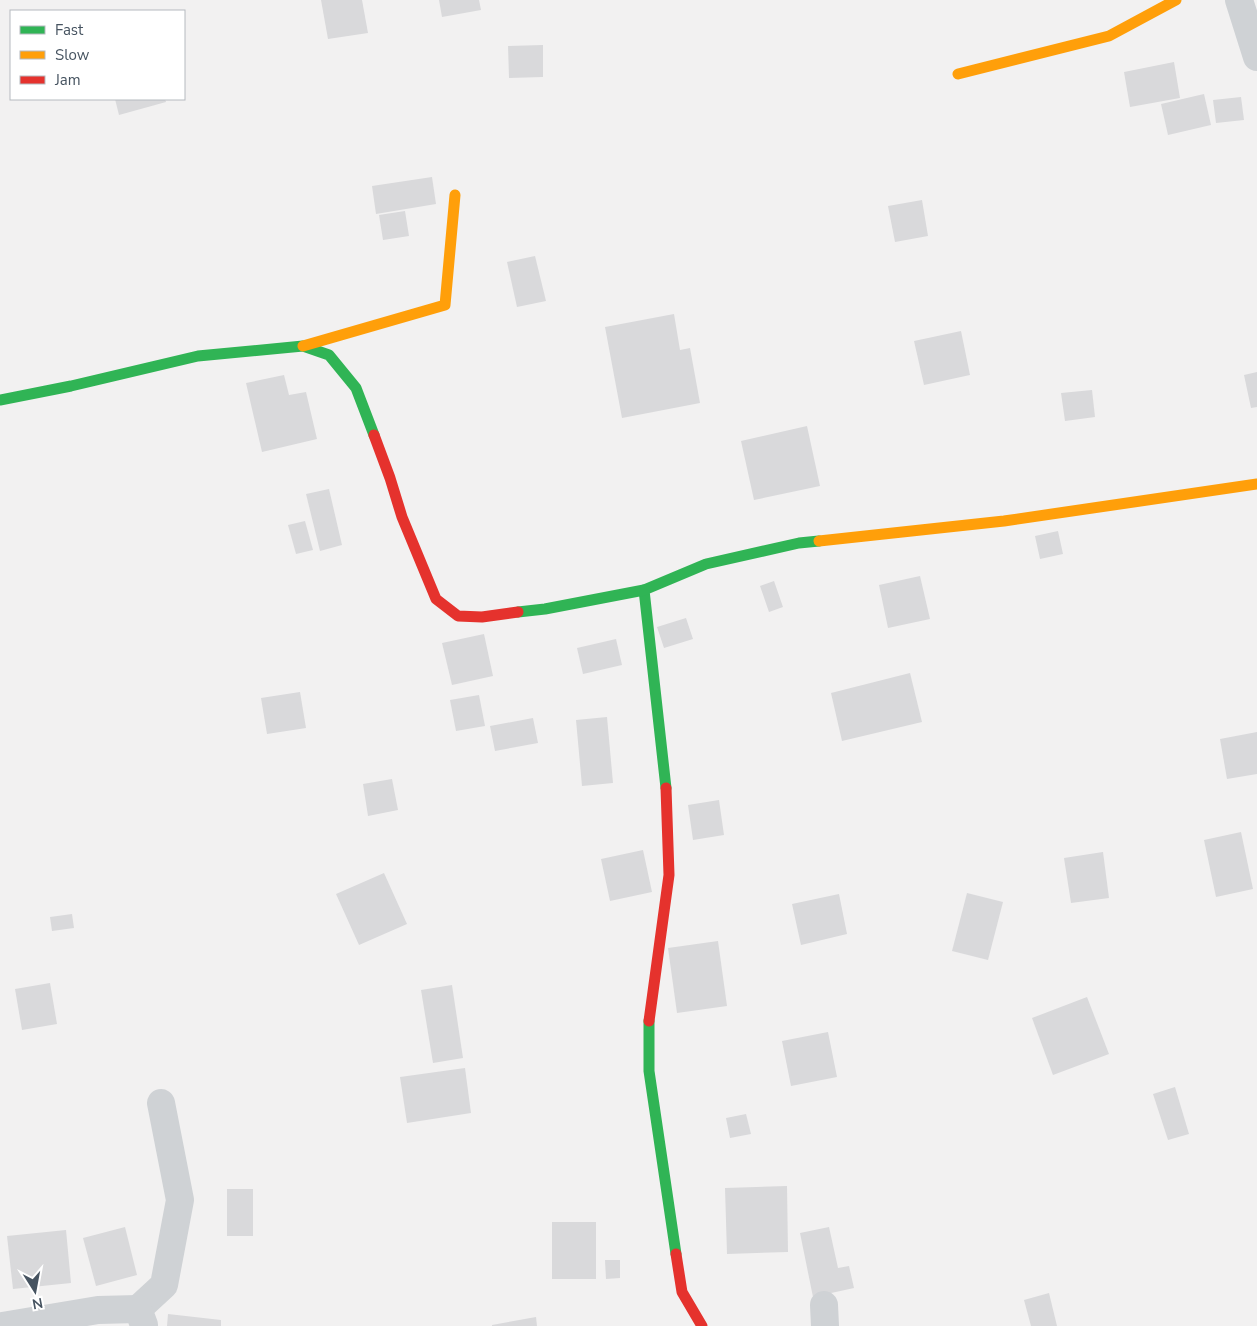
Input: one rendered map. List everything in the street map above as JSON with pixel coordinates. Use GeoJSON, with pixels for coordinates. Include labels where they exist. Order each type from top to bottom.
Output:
{"type":"FeatureCollection","features":[{"type":"Feature","properties":{"kind":"street"},"geometry":{"type":"LineString","coordinates":[[958,74],[1109,36],[1176,0]]}},
{"type":"Feature","properties":{"kind":"street"},"geometry":{"type":"LineString","coordinates":[[1239,0],[1257,57]]}},
{"type":"Feature","properties":{"kind":"street"},"geometry":{"type":"LineString","coordinates":[[0,400],[71,386],[198,356],[303,346],[445,305],[455,195]]}},
{"type":"Feature","properties":{"kind":"street"},"geometry":{"type":"LineString","coordinates":[[303,346],[329,355],[356,388],[390,478],[402,517],[436,599],[458,616],[482,617],[545,609],[644,590],[706,564],[799,543],[1004,521],[1257,484]]}},
{"type":"Feature","properties":{"kind":"street"},"geometry":{"type":"LineString","coordinates":[[644,590],[665,771],[669,874],[648,1024],[649,1071],[682,1292],[702,1326]]}},
{"type":"Feature","properties":{"kind":"street"},"geometry":{"type":"LineString","coordinates":[[2,1326],[98,1310],[141,1317],[164,1285],[180,1200],[161,1103]]}},
{"type":"Feature","properties":{"kind":"building"},"geometry":{"type":"Polygon","coordinates":[[[321,0],[362,0],[368,33],[328,39],[321,0]]]}},
{"type":"Feature","properties":{"kind":"building"},"geometry":{"type":"Polygon","coordinates":[[[439,0],[479,0],[481,10],[442,17],[439,0]]]}},
{"type":"Feature","properties":{"kind":"building"},"geometry":{"type":"Polygon","coordinates":[[[543,45],[543,77],[509,78],[508,46],[543,45]]]}},
{"type":"Feature","properties":{"kind":"building"},"geometry":{"type":"Polygon","coordinates":[[[1174,62],[1180,98],[1130,107],[1124,72],[1174,62]]]}},
{"type":"Feature","properties":{"kind":"building"},"geometry":{"type":"Polygon","coordinates":[[[1204,94],[1211,125],[1168,135],[1161,104],[1204,94]]]}},
{"type":"Feature","properties":{"kind":"building"},"geometry":{"type":"Polygon","coordinates":[[[1241,97],[1244,120],[1216,123],[1213,100],[1241,97]]]}},
{"type":"Feature","properties":{"kind":"building"},"geometry":{"type":"Polygon","coordinates":[[[115,100],[165,100],[166,102],[119,115],[115,100]]]}},
{"type":"Feature","properties":{"kind":"building"},"geometry":{"type":"Polygon","coordinates":[[[432,177],[436,204],[376,214],[372,186],[432,177]]]}},
{"type":"Feature","properties":{"kind":"building"},"geometry":{"type":"Polygon","coordinates":[[[922,200],[928,236],[895,242],[888,206],[922,200]]]}},
{"type":"Feature","properties":{"kind":"building"},"geometry":{"type":"Polygon","coordinates":[[[405,211],[409,236],[383,240],[379,215],[405,211]]]}},
{"type":"Feature","properties":{"kind":"building"},"geometry":{"type":"Polygon","coordinates":[[[535,256],[546,301],[517,307],[507,262],[535,256]]]}},
{"type":"Feature","properties":{"kind":"building"},"geometry":{"type":"Polygon","coordinates":[[[674,314],[680,350],[690,348],[700,403],[622,418],[605,327],[674,314]]]}},
{"type":"Feature","properties":{"kind":"building"},"geometry":{"type":"Polygon","coordinates":[[[961,331],[970,375],[924,385],[914,341],[961,331]]]}},
{"type":"Feature","properties":{"kind":"building"},"geometry":{"type":"Polygon","coordinates":[[[1257,372],[1257,407],[1251,408],[1244,375],[1257,372]]]}},
{"type":"Feature","properties":{"kind":"building"},"geometry":{"type":"Polygon","coordinates":[[[284,375],[289,395],[306,392],[317,439],[262,452],[246,383],[284,375]]]}},
{"type":"Feature","properties":{"kind":"building"},"geometry":{"type":"Polygon","coordinates":[[[1092,390],[1095,417],[1065,421],[1061,393],[1092,390]]]}},
{"type":"Feature","properties":{"kind":"building"},"geometry":{"type":"Polygon","coordinates":[[[807,426],[820,486],[754,500],[741,441],[807,426]]]}},
{"type":"Feature","properties":{"kind":"building"},"geometry":{"type":"Polygon","coordinates":[[[329,489],[342,545],[320,551],[306,494],[329,489]]]}},
{"type":"Feature","properties":{"kind":"building"},"geometry":{"type":"Polygon","coordinates":[[[305,521],[313,550],[296,554],[288,525],[305,521]]]}},
{"type":"Feature","properties":{"kind":"building"},"geometry":{"type":"Polygon","coordinates":[[[1058,531],[1063,554],[1040,559],[1035,536],[1058,531]]]}},
{"type":"Feature","properties":{"kind":"building"},"geometry":{"type":"Polygon","coordinates":[[[920,576],[930,619],[888,628],[879,585],[920,576]]]}},
{"type":"Feature","properties":{"kind":"building"},"geometry":{"type":"Polygon","coordinates":[[[774,581],[783,607],[769,612],[760,586],[774,581]]]}},
{"type":"Feature","properties":{"kind":"building"},"geometry":{"type":"Polygon","coordinates":[[[686,618],[693,639],[664,648],[657,627],[686,618]]]}},
{"type":"Feature","properties":{"kind":"building"},"geometry":{"type":"Polygon","coordinates":[[[484,634],[493,676],[452,685],[442,643],[484,634]]]}},
{"type":"Feature","properties":{"kind":"building"},"geometry":{"type":"Polygon","coordinates":[[[616,639],[622,665],[583,674],[577,648],[616,639]]]}},
{"type":"Feature","properties":{"kind":"building"},"geometry":{"type":"Polygon","coordinates":[[[910,673],[922,722],[842,741],[831,693],[910,673]]]}},
{"type":"Feature","properties":{"kind":"building"},"geometry":{"type":"Polygon","coordinates":[[[300,692],[306,728],[267,734],[261,698],[300,692]]]}},
{"type":"Feature","properties":{"kind":"building"},"geometry":{"type":"Polygon","coordinates":[[[479,695],[485,726],[456,731],[450,700],[479,695]]]}},
{"type":"Feature","properties":{"kind":"building"},"geometry":{"type":"Polygon","coordinates":[[[607,717],[613,783],[582,786],[576,720],[607,717]]]}},
{"type":"Feature","properties":{"kind":"building"},"geometry":{"type":"Polygon","coordinates":[[[533,718],[538,743],[495,751],[490,726],[533,718]]]}},
{"type":"Feature","properties":{"kind":"building"},"geometry":{"type":"Polygon","coordinates":[[[1257,732],[1257,774],[1227,779],[1220,739],[1257,732]]]}},
{"type":"Feature","properties":{"kind":"building"},"geometry":{"type":"Polygon","coordinates":[[[392,779],[398,810],[368,816],[363,784],[392,779]]]}},
{"type":"Feature","properties":{"kind":"building"},"geometry":{"type":"Polygon","coordinates":[[[719,800],[724,835],[693,840],[688,805],[719,800]]]}},
{"type":"Feature","properties":{"kind":"building"},"geometry":{"type":"Polygon","coordinates":[[[1241,832],[1253,889],[1216,897],[1204,840],[1241,832]]]}},
{"type":"Feature","properties":{"kind":"building"},"geometry":{"type":"Polygon","coordinates":[[[643,850],[652,892],[610,901],[601,859],[643,850]]]}},
{"type":"Feature","properties":{"kind":"building"},"geometry":{"type":"Polygon","coordinates":[[[1103,852],[1109,898],[1071,903],[1064,858],[1103,852]]]}},
{"type":"Feature","properties":{"kind":"building"},"geometry":{"type":"Polygon","coordinates":[[[384,873],[407,924],[359,945],[336,894],[384,873]]]}},
{"type":"Feature","properties":{"kind":"building"},"geometry":{"type":"Polygon","coordinates":[[[967,893],[1003,902],[988,960],[952,951],[967,893]]]}},
{"type":"Feature","properties":{"kind":"building"},"geometry":{"type":"Polygon","coordinates":[[[839,894],[847,934],[801,945],[792,904],[839,894]]]}},
{"type":"Feature","properties":{"kind":"building"},"geometry":{"type":"Polygon","coordinates":[[[72,914],[74,928],[52,931],[50,917],[72,914]]]}},
{"type":"Feature","properties":{"kind":"building"},"geometry":{"type":"Polygon","coordinates":[[[718,941],[727,1006],[677,1013],[668,948],[718,941]]]}},
{"type":"Feature","properties":{"kind":"building"},"geometry":{"type":"Polygon","coordinates":[[[50,983],[57,1024],[22,1030],[15,989],[50,983]]]}},
{"type":"Feature","properties":{"kind":"building"},"geometry":{"type":"Polygon","coordinates":[[[452,985],[463,1058],[433,1063],[421,990],[452,985]]]}},
{"type":"Feature","properties":{"kind":"building"},"geometry":{"type":"Polygon","coordinates":[[[1087,997],[1109,1054],[1053,1075],[1032,1018],[1087,997]]]}},
{"type":"Feature","properties":{"kind":"building"},"geometry":{"type":"Polygon","coordinates":[[[828,1032],[837,1077],[791,1086],[782,1041],[828,1032]]]}},
{"type":"Feature","properties":{"kind":"building"},"geometry":{"type":"Polygon","coordinates":[[[465,1068],[471,1113],[407,1123],[400,1077],[465,1068]]]}},
{"type":"Feature","properties":{"kind":"building"},"geometry":{"type":"Polygon","coordinates":[[[1175,1087],[1189,1134],[1168,1140],[1153,1094],[1175,1087]]]}},
{"type":"Feature","properties":{"kind":"building"},"geometry":{"type":"Polygon","coordinates":[[[746,1114],[751,1134],[730,1138],[726,1118],[746,1114]]]}},
{"type":"Feature","properties":{"kind":"building"},"geometry":{"type":"Polygon","coordinates":[[[787,1186],[788,1252],[727,1254],[725,1188],[787,1186]]]}},
{"type":"Feature","properties":{"kind":"building"},"geometry":{"type":"Polygon","coordinates":[[[227,1189],[253,1189],[253,1236],[227,1236],[227,1189]]]}},
{"type":"Feature","properties":{"kind":"building"},"geometry":{"type":"Polygon","coordinates":[[[552,1222],[596,1222],[596,1279],[552,1279],[552,1222]]]}},
{"type":"Feature","properties":{"kind":"building"},"geometry":{"type":"Polygon","coordinates":[[[125,1227],[137,1275],[96,1286],[83,1238],[125,1227]]]}},
{"type":"Feature","properties":{"kind":"building"},"geometry":{"type":"Polygon","coordinates":[[[829,1227],[838,1268],[849,1266],[854,1288],[813,1297],[800,1233],[829,1227]]]}},
{"type":"Feature","properties":{"kind":"building"},"geometry":{"type":"Polygon","coordinates":[[[66,1230],[71,1283],[13,1289],[7,1236],[66,1230]]]}},
{"type":"Feature","properties":{"kind":"building"},"geometry":{"type":"Polygon","coordinates":[[[605,1260],[620,1260],[620,1278],[606,1279],[605,1260]]]}},
{"type":"Feature","properties":{"kind":"building"},"geometry":{"type":"Polygon","coordinates":[[[1049,1293],[1057,1326],[1031,1326],[1024,1300],[1049,1293]]]}},
{"type":"Feature","properties":{"kind":"building"},"geometry":{"type":"Polygon","coordinates":[[[168,1314],[221,1320],[221,1326],[167,1326],[168,1314]]]}},
{"type":"Feature","properties":{"kind":"building"},"geometry":{"type":"Polygon","coordinates":[[[536,1317],[537,1326],[492,1326],[492,1325],[536,1317]]]}},
{"type":"Feature","properties":{"kind":"traffic: fast"},"geometry":{"type":"LineString","coordinates":[[0,400],[71,386],[198,356],[303,346],[329,355],[356,388],[374,435]]}},
{"type":"Feature","properties":{"kind":"traffic: fast"},"geometry":{"type":"LineString","coordinates":[[518,612],[545,609],[644,590],[706,564],[799,543],[819,541]]}},
{"type":"Feature","properties":{"kind":"traffic: fast"},"geometry":{"type":"LineString","coordinates":[[644,590],[666,788]]}},
{"type":"Feature","properties":{"kind":"traffic: fast"},"geometry":{"type":"LineString","coordinates":[[649,1021],[649,1071],[676,1254]]}},
{"type":"Feature","properties":{"kind":"traffic: slow"},"geometry":{"type":"LineString","coordinates":[[958,74],[1109,36],[1176,0]]}},
{"type":"Feature","properties":{"kind":"traffic: slow"},"geometry":{"type":"LineString","coordinates":[[303,346],[445,305],[455,195]]}},
{"type":"Feature","properties":{"kind":"traffic: slow"},"geometry":{"type":"LineString","coordinates":[[819,541],[1004,521],[1257,484]]}},
{"type":"Feature","properties":{"kind":"traffic: jam"},"geometry":{"type":"LineString","coordinates":[[374,435],[402,517],[436,599],[458,616],[482,617],[518,612]]}},
{"type":"Feature","properties":{"kind":"traffic: jam"},"geometry":{"type":"LineString","coordinates":[[649,1021],[669,875],[666,788]]}},
{"type":"Feature","properties":{"kind":"traffic: jam"},"geometry":{"type":"LineString","coordinates":[[676,1254],[682,1292],[702,1326]]}}]}
